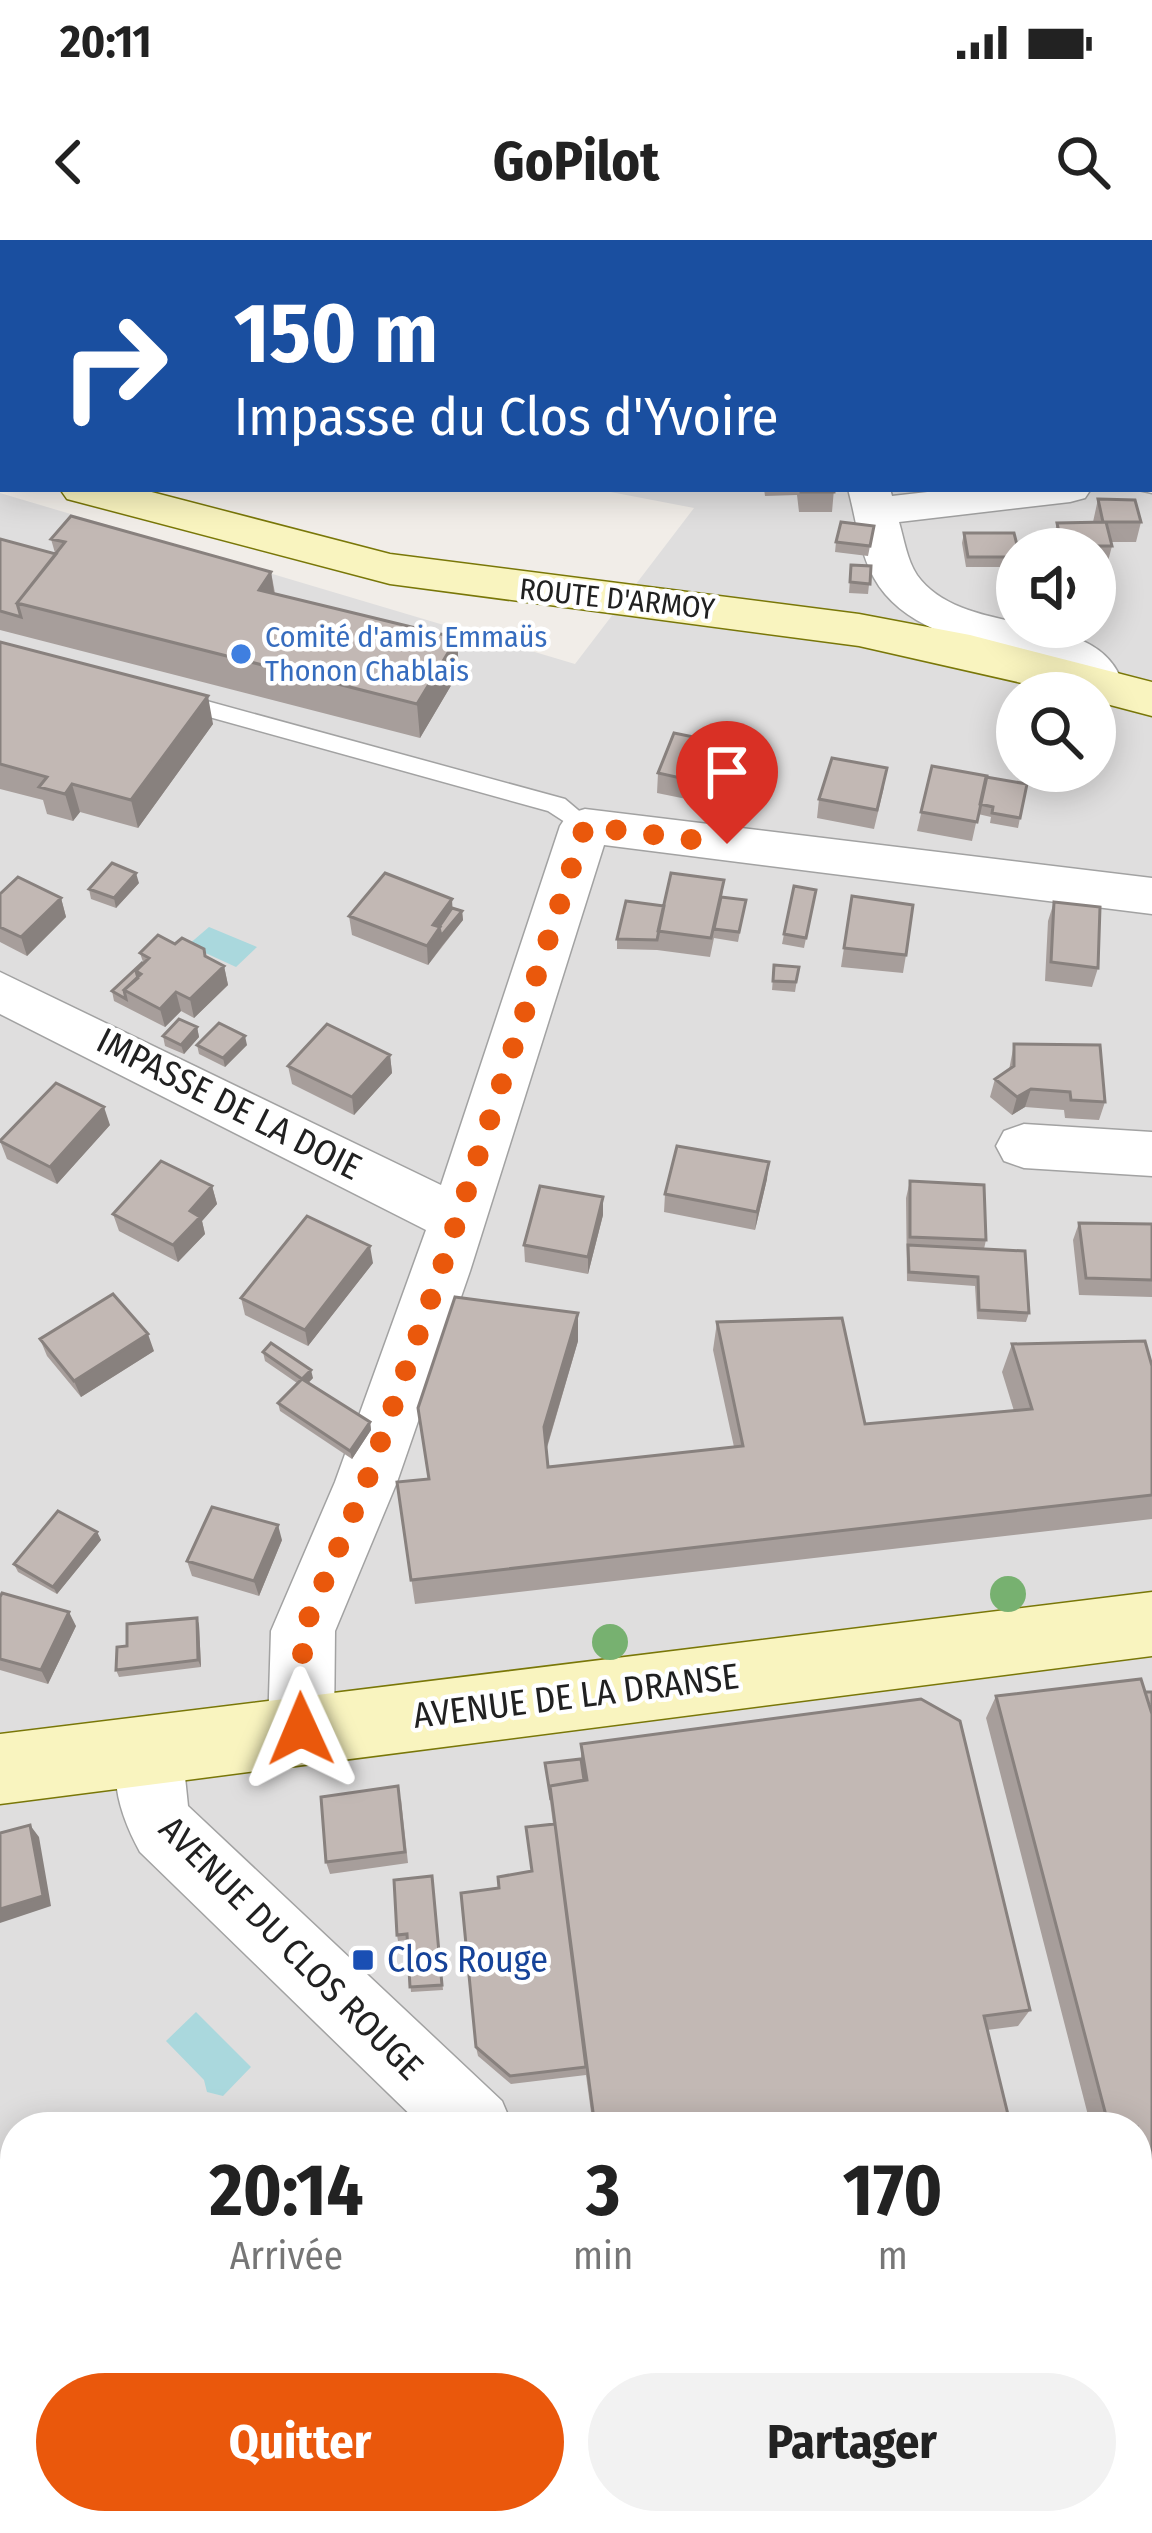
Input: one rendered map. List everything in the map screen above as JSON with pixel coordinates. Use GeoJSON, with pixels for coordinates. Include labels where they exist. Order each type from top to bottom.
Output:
{"type":"FeatureCollection","features":[{"type":"Feature","properties":{"kind":"main road","name":"ROUTE D'ARMOY"},"geometry":{"type":"LineString","coordinates":[[95,492],[390,569],[860,630],[1043,672]]}},
{"type":"Feature","properties":{"kind":"main road","name":"ROUTE D'ARMOY"},"geometry":{"type":"LineString","coordinates":[[1116,689],[1152,699]]}},
{"type":"Feature","properties":{"kind":"main road","name":"AVENUE DE LA DRANSE"},"geometry":{"type":"LineString","coordinates":[[0,1769],[1152,1624]]}},
{"type":"Feature","properties":{"kind":"street"},"geometry":{"type":"LineString","coordinates":[[1016,492],[872,500],[894,573],[914,598],[944,614],[1078,655],[1096,672]]}},
{"type":"Feature","properties":{"kind":"street"},"geometry":{"type":"LineString","coordinates":[[301,1729],[303,1631],[366,1483],[585,826],[1152,896]]}},
{"type":"Feature","properties":{"kind":"street","name":"IMPASSE DE LA DOIE"},"geometry":{"type":"LineString","coordinates":[[0,991],[457,1220]]}},
{"type":"Feature","properties":{"kind":"street"},"geometry":{"type":"LineString","coordinates":[[1024,1146],[1152,1154]]}},
{"type":"Feature","properties":{"kind":"street","name":"AVENUE DU CLOS ROUGE"},"geometry":{"type":"LineString","coordinates":[[149,1748],[152,1808],[164,1829],[460,2112]]}},
{"type":"Feature","properties":{"kind":"lane"},"geometry":{"type":"LineString","coordinates":[[156,695],[556,805],[585,826]]}},
{"type":"Feature","properties":{"kind":"shaded area"},"geometry":{"type":"Polygon","coordinates":[[[611,492],[1152,492],[1152,2112],[0,2112],[0,493],[575,664],[694,508],[611,492]]]}},
{"type":"Feature","properties":{"kind":"water"},"geometry":{"type":"Polygon","coordinates":[[[209,927],[257,947],[236,967],[188,945],[209,927]]]}},
{"type":"Feature","properties":{"kind":"water"},"geometry":{"type":"Polygon","coordinates":[[[196,2012],[251,2067],[223,2096],[207,2092],[204,2080],[166,2041],[196,2012]]]}},
{"type":"Feature","properties":{"kind":"building"},"geometry":{"type":"Polygon","coordinates":[[[1098,499],[1135,500],[1141,522],[1103,522],[1098,499]]]}},
{"type":"Feature","properties":{"kind":"building"},"geometry":{"type":"Polygon","coordinates":[[[71,516],[271,572],[259,590],[457,638],[417,704],[17,603],[65,542],[51,539],[71,516]]]}},
{"type":"Feature","properties":{"kind":"building"},"geometry":{"type":"Polygon","coordinates":[[[841,522],[874,526],[870,546],[836,542],[841,522]]]}},
{"type":"Feature","properties":{"kind":"building"},"geometry":{"type":"Polygon","coordinates":[[[1106,522],[1108,528],[1058,528],[1057,523],[1106,522]]]}},
{"type":"Feature","properties":{"kind":"building"},"geometry":{"type":"Polygon","coordinates":[[[964,533],[996,533],[996,557],[968,557],[964,533]]]}},
{"type":"Feature","properties":{"kind":"building"},"geometry":{"type":"Polygon","coordinates":[[[0,539],[56,554],[17,603],[21,617],[0,611],[0,539]]]}},
{"type":"Feature","properties":{"kind":"building"},"geometry":{"type":"Polygon","coordinates":[[[851,565],[871,566],[870,584],[850,582],[851,565]]]}},
{"type":"Feature","properties":{"kind":"building"},"geometry":{"type":"Polygon","coordinates":[[[0,642],[208,696],[131,800],[72,784],[65,794],[39,787],[47,777],[0,764],[0,642]]]}},
{"type":"Feature","properties":{"kind":"building"},"geometry":{"type":"Polygon","coordinates":[[[674,733],[728,744],[712,785],[658,773],[674,733]]]}},
{"type":"Feature","properties":{"kind":"building"},"geometry":{"type":"Polygon","coordinates":[[[832,758],[887,768],[877,810],[819,799],[832,758]]]}},
{"type":"Feature","properties":{"kind":"building"},"geometry":{"type":"Polygon","coordinates":[[[932,766],[987,776],[977,822],[921,812],[932,766]]]}},
{"type":"Feature","properties":{"kind":"building"},"geometry":{"type":"Polygon","coordinates":[[[986,777],[996,779],[996,792],[1025,792],[1020,818],[992,813],[993,807],[980,804],[986,777]]]}},
{"type":"Feature","properties":{"kind":"building"},"geometry":{"type":"Polygon","coordinates":[[[112,863],[136,873],[114,898],[89,889],[112,863]]]}},
{"type":"Feature","properties":{"kind":"building"},"geometry":{"type":"Polygon","coordinates":[[[385,873],[452,899],[433,925],[440,927],[427,946],[349,916],[385,873]]]}},
{"type":"Feature","properties":{"kind":"building"},"geometry":{"type":"Polygon","coordinates":[[[671,873],[724,880],[711,938],[658,931],[671,873]]]}},
{"type":"Feature","properties":{"kind":"building"},"geometry":{"type":"Polygon","coordinates":[[[18,877],[61,898],[21,937],[0,927],[0,894],[18,877]]]}},
{"type":"Feature","properties":{"kind":"building"},"geometry":{"type":"Polygon","coordinates":[[[794,886],[816,890],[806,938],[784,934],[794,886]]]}},
{"type":"Feature","properties":{"kind":"building"},"geometry":{"type":"Polygon","coordinates":[[[852,896],[913,905],[906,955],[844,948],[852,896]]]}},
{"type":"Feature","properties":{"kind":"building"},"geometry":{"type":"Polygon","coordinates":[[[721,897],[746,900],[739,932],[714,929],[721,897]]]}},
{"type":"Feature","properties":{"kind":"building"},"geometry":{"type":"Polygon","coordinates":[[[626,901],[664,906],[657,940],[617,939],[626,901]]]}},
{"type":"Feature","properties":{"kind":"building"},"geometry":{"type":"Polygon","coordinates":[[[1054,902],[1100,907],[1098,968],[1051,962],[1054,902]]]}},
{"type":"Feature","properties":{"kind":"building"},"geometry":{"type":"Polygon","coordinates":[[[452,908],[462,911],[441,936],[439,927],[452,908]]]}},
{"type":"Feature","properties":{"kind":"building"},"geometry":{"type":"Polygon","coordinates":[[[158,935],[175,944],[182,938],[224,966],[190,999],[176,992],[160,1009],[124,990],[141,974],[136,971],[149,958],[140,953],[158,935]]]}},
{"type":"Feature","properties":{"kind":"building"},"geometry":{"type":"Polygon","coordinates":[[[143,962],[136,971],[138,978],[124,990],[126,999],[112,991],[143,962]]]}},
{"type":"Feature","properties":{"kind":"building"},"geometry":{"type":"Polygon","coordinates":[[[774,965],[799,967],[796,982],[773,981],[774,965]]]}},
{"type":"Feature","properties":{"kind":"building"},"geometry":{"type":"Polygon","coordinates":[[[179,1019],[197,1027],[181,1045],[163,1036],[179,1019]]]}},
{"type":"Feature","properties":{"kind":"building"},"geometry":{"type":"Polygon","coordinates":[[[219,1023],[245,1036],[223,1058],[197,1045],[219,1023]]]}},
{"type":"Feature","properties":{"kind":"building"},"geometry":{"type":"Polygon","coordinates":[[[327,1024],[390,1055],[352,1097],[288,1066],[327,1024]]]}},
{"type":"Feature","properties":{"kind":"building"},"geometry":{"type":"Polygon","coordinates":[[[1014,1044],[1100,1045],[1105,1102],[1071,1100],[1070,1092],[1031,1089],[1017,1097],[995,1079],[1014,1066],[1014,1044]]]}},
{"type":"Feature","properties":{"kind":"building"},"geometry":{"type":"Polygon","coordinates":[[[56,1083],[104,1107],[50,1167],[0,1141],[56,1083]]]}},
{"type":"Feature","properties":{"kind":"building"},"geometry":{"type":"Polygon","coordinates":[[[677,1146],[769,1162],[757,1212],[665,1194],[677,1146]]]}},
{"type":"Feature","properties":{"kind":"building"},"geometry":{"type":"Polygon","coordinates":[[[161,1161],[212,1186],[190,1211],[200,1217],[173,1245],[113,1214],[161,1161]]]}},
{"type":"Feature","properties":{"kind":"building"},"geometry":{"type":"Polygon","coordinates":[[[910,1181],[984,1185],[986,1240],[910,1237],[910,1181]]]}},
{"type":"Feature","properties":{"kind":"building"},"geometry":{"type":"Polygon","coordinates":[[[540,1186],[603,1197],[588,1257],[524,1245],[540,1186]]]}},
{"type":"Feature","properties":{"kind":"building"},"geometry":{"type":"Polygon","coordinates":[[[307,1216],[370,1246],[305,1330],[241,1298],[307,1216]]]}},
{"type":"Feature","properties":{"kind":"building"},"geometry":{"type":"Polygon","coordinates":[[[1079,1223],[1152,1224],[1152,1280],[1086,1278],[1079,1223]]]}},
{"type":"Feature","properties":{"kind":"building"},"geometry":{"type":"Polygon","coordinates":[[[908,1245],[1025,1251],[1029,1313],[979,1310],[978,1277],[909,1272],[908,1245]]]}},
{"type":"Feature","properties":{"kind":"building"},"geometry":{"type":"Polygon","coordinates":[[[113,1294],[148,1334],[74,1381],[40,1339],[113,1294]]]}},
{"type":"Feature","properties":{"kind":"building"},"geometry":{"type":"Polygon","coordinates":[[[455,1297],[578,1313],[544,1427],[548,1467],[743,1446],[717,1322],[842,1318],[865,1424],[1032,1409],[1012,1344],[1145,1341],[1152,1366],[1152,1495],[411,1580],[397,1482],[429,1479],[418,1408],[455,1297]]]}},
{"type":"Feature","properties":{"kind":"building"},"geometry":{"type":"Polygon","coordinates":[[[271,1343],[311,1370],[302,1379],[263,1352],[271,1343]]]}},
{"type":"Feature","properties":{"kind":"building"},"geometry":{"type":"Polygon","coordinates":[[[302,1379],[370,1422],[350,1451],[278,1403],[302,1379]]]}},
{"type":"Feature","properties":{"kind":"building"},"geometry":{"type":"Polygon","coordinates":[[[212,1507],[278,1525],[254,1581],[187,1561],[212,1507]]]}},
{"type":"Feature","properties":{"kind":"building"},"geometry":{"type":"Polygon","coordinates":[[[58,1511],[97,1532],[53,1587],[14,1564],[58,1511]]]}},
{"type":"Feature","properties":{"kind":"building"},"geometry":{"type":"Polygon","coordinates":[[[2,1593],[69,1612],[41,1670],[0,1659],[2,1593]]]}},
{"type":"Feature","properties":{"kind":"building"},"geometry":{"type":"Polygon","coordinates":[[[197,1618],[198,1660],[116,1670],[117,1647],[127,1646],[127,1624],[197,1618]]]}},
{"type":"Feature","properties":{"kind":"building"},"geometry":{"type":"Polygon","coordinates":[[[1141,1679],[1152,1714],[1152,2112],[1105,2112],[996,1696],[1141,1679]]]}},
{"type":"Feature","properties":{"kind":"building"},"geometry":{"type":"Polygon","coordinates":[[[921,1699],[960,1721],[1030,2010],[984,2016],[1007,2112],[593,2112],[550,1786],[587,1780],[581,1744],[921,1699]]]}},
{"type":"Feature","properties":{"kind":"building"},"geometry":{"type":"Polygon","coordinates":[[[581,1759],[584,1780],[550,1786],[551,1800],[545,1763],[581,1759]]]}},
{"type":"Feature","properties":{"kind":"building"},"geometry":{"type":"Polygon","coordinates":[[[398,1786],[405,1852],[326,1862],[321,1797],[398,1786]]]}},
{"type":"Feature","properties":{"kind":"building"},"geometry":{"type":"Polygon","coordinates":[[[555,1824],[586,2067],[510,2076],[476,2047],[461,1893],[499,1888],[498,1877],[532,1871],[526,1827],[555,1824]]]}},
{"type":"Feature","properties":{"kind":"building"},"geometry":{"type":"Polygon","coordinates":[[[30,1825],[43,1896],[0,1909],[0,1833],[30,1825]]]}},
{"type":"Feature","properties":{"kind":"building"},"geometry":{"type":"Polygon","coordinates":[[[432,1876],[442,1985],[410,1987],[407,1934],[397,1935],[394,1880],[432,1876]]]}},
{"type":"Feature","properties":{"kind":"place","name":"Comité d'amis Emmaüs Thonon Chablais"},"geometry":{"type":"Point","coordinates":[241,654]}},
{"type":"Feature","properties":{"kind":"place","name":"Clos Rouge"},"geometry":{"type":"Point","coordinates":[363,1960]}},
{"type":"Feature","properties":{"kind":"route"},"geometry":{"type":"LineString","coordinates":[[301,1729],[303,1631],[366,1483],[441,1270],[585,826],[727,844]]}}]}
